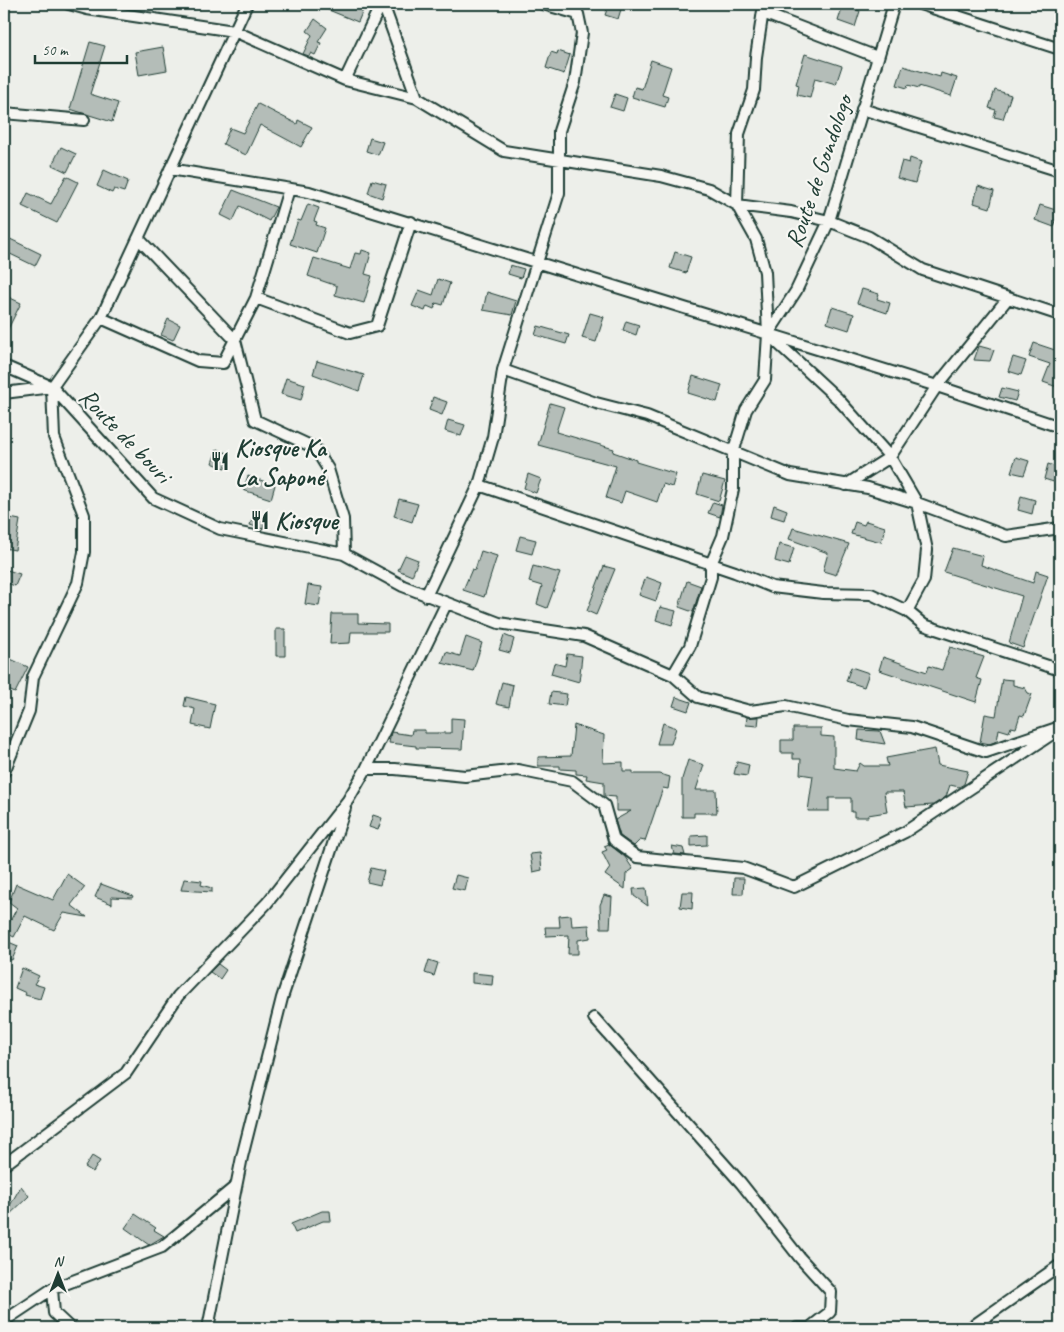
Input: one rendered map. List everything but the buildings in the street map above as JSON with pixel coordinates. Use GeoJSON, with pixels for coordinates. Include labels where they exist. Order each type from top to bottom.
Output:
{"type":"FeatureCollection","features":[{"type":"Feature","properties":{"kind":"street"},"geometry":{"type":"LineString","coordinates":[[68,4],[87,9],[234,31],[345,80],[418,98],[504,151],[559,158],[671,179],[709,189],[737,205],[791,212],[828,221],[869,237],[923,270],[1060,314]]}},
{"type":"Feature","properties":{"kind":"street"},"geometry":{"type":"LineString","coordinates":[[4,772],[29,711],[33,677],[78,582],[84,552],[84,516],[54,437],[52,387],[100,318],[247,4]]}},
{"type":"Feature","properties":{"kind":"street"},"geometry":{"type":"LineString","coordinates":[[345,80],[382,4]]}},
{"type":"Feature","properties":{"kind":"street"},"geometry":{"type":"LineString","coordinates":[[382,4],[418,98]]}},
{"type":"Feature","properties":{"kind":"street"},"geometry":{"type":"LineString","coordinates":[[426,596],[479,485],[494,437],[503,370],[559,193],[559,132],[576,82],[582,33],[578,14],[544,4]]}},
{"type":"Feature","properties":{"kind":"street","name":"Route de Gondologo"},"geometry":{"type":"LineString","coordinates":[[768,334],[796,291],[828,221],[894,4]]}},
{"type":"Feature","properties":{"kind":"street"},"geometry":{"type":"LineString","coordinates":[[920,4],[1060,49]]}},
{"type":"Feature","properties":{"kind":"street"},"geometry":{"type":"LineString","coordinates":[[672,675],[690,646],[711,578],[711,564],[722,536],[732,489],[733,453],[746,410],[764,380],[768,334],[765,272],[756,239],[737,205],[739,134],[754,90],[756,57],[764,8],[877,57]]}},
{"type":"Feature","properties":{"kind":"street"},"geometry":{"type":"LineString","coordinates":[[862,109],[1060,171]]}},
{"type":"Feature","properties":{"kind":"street"},"geometry":{"type":"LineString","coordinates":[[4,113],[84,120]]}},
{"type":"Feature","properties":{"kind":"street"},"geometry":{"type":"LineString","coordinates":[[170,169],[309,192],[937,386],[1060,427]]}},
{"type":"Feature","properties":{"kind":"street"},"geometry":{"type":"LineString","coordinates":[[100,318],[198,361],[223,363],[256,298],[289,188]]}},
{"type":"Feature","properties":{"kind":"street"},"geometry":{"type":"LineString","coordinates":[[256,298],[350,333],[377,326],[411,222]]}},
{"type":"Feature","properties":{"kind":"street"},"geometry":{"type":"LineString","coordinates":[[138,238],[235,340],[255,420],[315,448],[328,470],[343,518],[344,554]]}},
{"type":"Feature","properties":{"kind":"street"},"geometry":{"type":"LineString","coordinates":[[846,485],[890,457],[937,386],[1008,298]]}},
{"type":"Feature","properties":{"kind":"street"},"geometry":{"type":"LineString","coordinates":[[768,334],[838,399],[890,457],[917,503],[927,550],[924,580],[907,611]]}},
{"type":"Feature","properties":{"kind":"street","name":"Route de bouri"},"geometry":{"type":"LineString","coordinates":[[4,366],[52,387],[153,498],[220,529],[344,554],[426,596],[499,623],[584,636],[672,675],[698,697],[750,711],[786,706],[848,720],[912,727],[986,752],[1060,728]]}},
{"type":"Feature","properties":{"kind":"street"},"geometry":{"type":"LineString","coordinates":[[503,370],[596,403],[646,416],[790,475],[868,488],[917,503],[1006,536],[1060,528]]}},
{"type":"Feature","properties":{"kind":"street"},"geometry":{"type":"LineString","coordinates":[[4,393],[52,387]]}},
{"type":"Feature","properties":{"kind":"street"},"geometry":{"type":"LineString","coordinates":[[479,485],[711,564],[772,587],[823,593],[871,594],[907,611],[924,625],[1060,670]]}},
{"type":"Feature","properties":{"kind":"street"},"geometry":{"type":"LineString","coordinates":[[4,1166],[126,1073],[178,996],[267,903],[348,800],[366,769],[446,604]]}},
{"type":"Feature","properties":{"kind":"street"},"geometry":{"type":"LineString","coordinates":[[366,769],[395,769],[465,776],[518,770],[572,781],[604,805],[614,840],[637,857],[743,868],[794,887],[905,832],[1060,728]]}},
{"type":"Feature","properties":{"kind":"street"},"geometry":{"type":"LineString","coordinates":[[208,1328],[236,1186],[282,998],[348,800]]}},
{"type":"Feature","properties":{"kind":"street"},"geometry":{"type":"LineString","coordinates":[[594,1018],[741,1183],[800,1258],[831,1292],[830,1312],[816,1327],[797,1328]]}},
{"type":"Feature","properties":{"kind":"street"},"geometry":{"type":"LineString","coordinates":[[4,1321],[52,1289],[162,1248],[236,1186]]}},
{"type":"Feature","properties":{"kind":"street"},"geometry":{"type":"LineString","coordinates":[[970,1328],[1060,1265]]}},
{"type":"Feature","properties":{"kind":"street"},"geometry":{"type":"LineString","coordinates":[[52,1289],[54,1313],[70,1328]]}},
{"type":"Feature","properties":{"kind":"place","name":"Kiosque Ka La Saponé"},"geometry":{"type":"Point","coordinates":[220,461]}},
{"type":"Feature","properties":{"kind":"place","name":"Kiosque"},"geometry":{"type":"Point","coordinates":[260,520]}}]}
